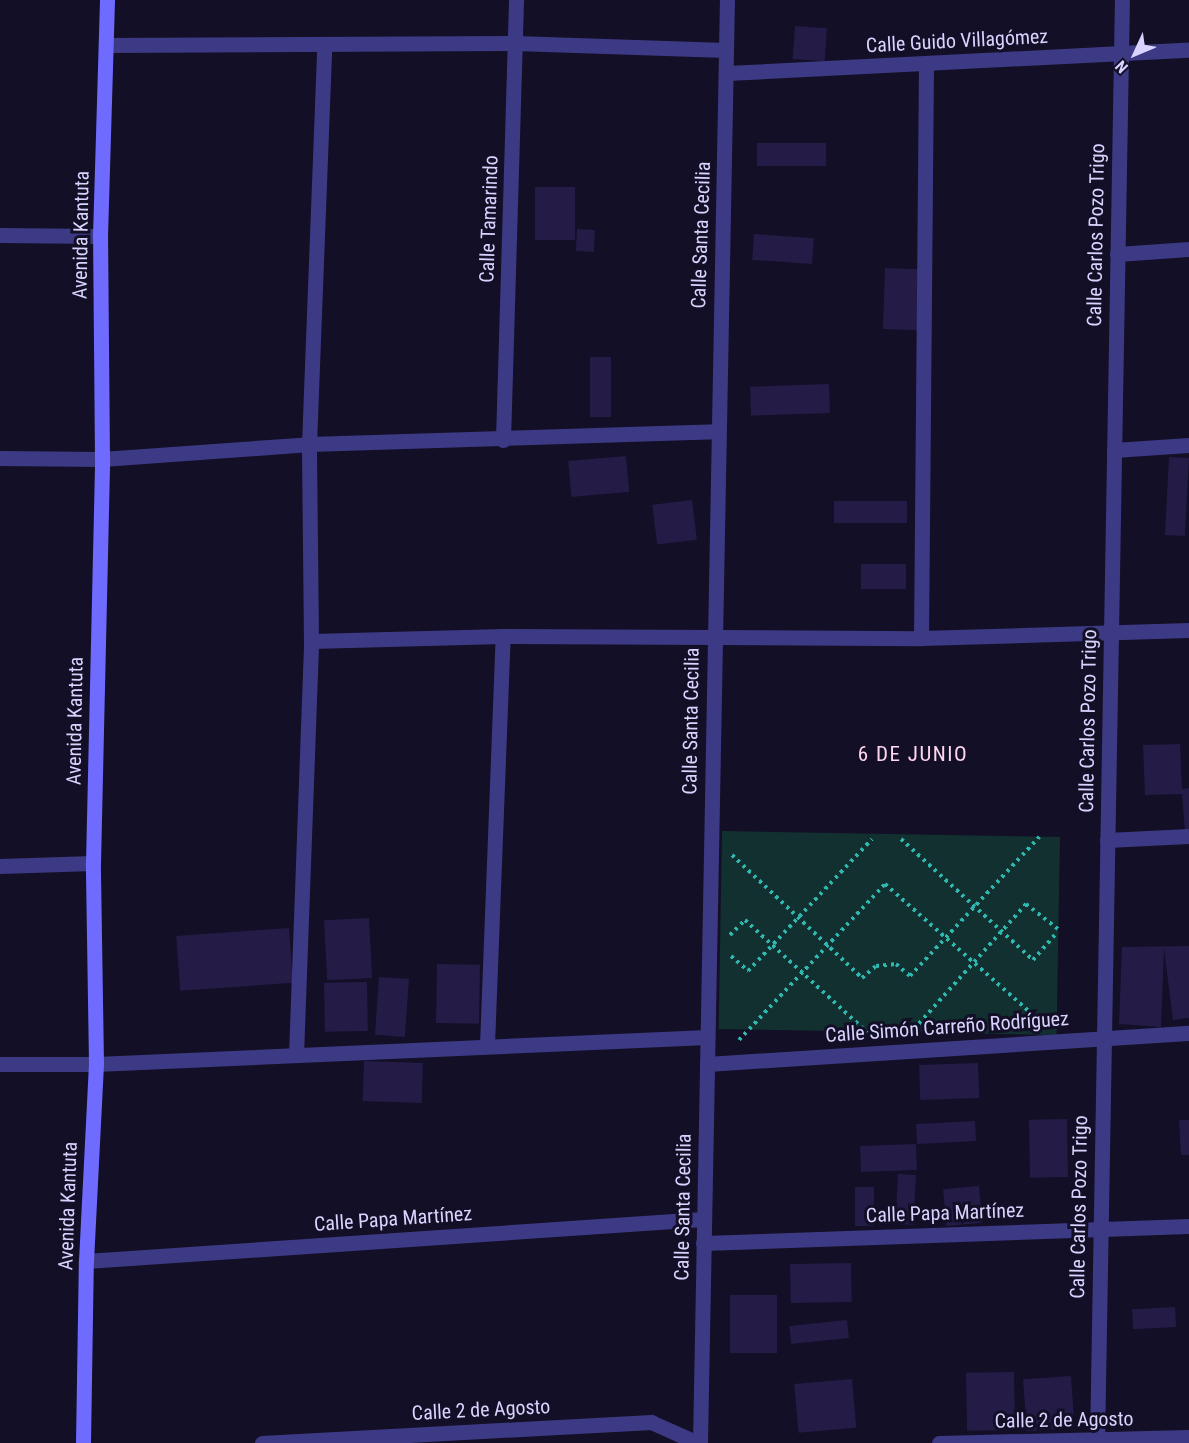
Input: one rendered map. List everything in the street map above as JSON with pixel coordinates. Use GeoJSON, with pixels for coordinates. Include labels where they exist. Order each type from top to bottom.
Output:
{"type":"FeatureCollection","features":[{"type":"Feature","properties":{"kind":"street","name":"Avenida Kantuta"},"geometry":{"type":"LineString","coordinates":[[83,1443],[86,1261],[96,1064],[93,863],[102,459],[100,236],[107,0]]}},
{"type":"Feature","properties":{"kind":"street","name":"Calle Tamarindo"},"geometry":{"type":"LineString","coordinates":[[502,440],[516,0]]}},
{"type":"Feature","properties":{"kind":"street","name":"Calle Santa Cecilia"},"geometry":{"type":"LineString","coordinates":[[699,1443],[716,431],[727,73],[727,0]]}},
{"type":"Feature","properties":{"kind":"street","name":"Calle Carlos Pozo Trigo"},"geometry":{"type":"LineString","coordinates":[[1096,1442],[1122,0]]}},
{"type":"Feature","properties":{"kind":"street"},"geometry":{"type":"LineString","coordinates":[[107,45],[515,43],[726,51]]}},
{"type":"Feature","properties":{"kind":"street"},"geometry":{"type":"LineString","coordinates":[[296,1055],[311,641],[309,444],[324,45]]}},
{"type":"Feature","properties":{"kind":"street","name":"Calle Guido Villagómez"},"geometry":{"type":"LineString","coordinates":[[727,73],[926,65],[1121,52],[1189,50]]}},
{"type":"Feature","properties":{"kind":"street"},"geometry":{"type":"LineString","coordinates":[[921,638],[926,65]]}},
{"type":"Feature","properties":{"kind":"street"},"geometry":{"type":"LineString","coordinates":[[0,235],[100,236]]}},
{"type":"Feature","properties":{"kind":"street"},"geometry":{"type":"LineString","coordinates":[[1117,254],[1189,249]]}},
{"type":"Feature","properties":{"kind":"street"},"geometry":{"type":"LineString","coordinates":[[0,458],[102,459],[309,444],[502,440],[716,431]]}},
{"type":"Feature","properties":{"kind":"street"},"geometry":{"type":"LineString","coordinates":[[1114,450],[1189,445]]}},
{"type":"Feature","properties":{"kind":"street"},"geometry":{"type":"LineString","coordinates":[[311,641],[503,636],[921,638],[1189,630]]}},
{"type":"Feature","properties":{"kind":"street"},"geometry":{"type":"LineString","coordinates":[[487,1046],[503,636]]}},
{"type":"Feature","properties":{"kind":"street"},"geometry":{"type":"LineString","coordinates":[[1107,840],[1189,836]]}},
{"type":"Feature","properties":{"kind":"street"},"geometry":{"type":"LineString","coordinates":[[0,866],[93,863]]}},
{"type":"Feature","properties":{"kind":"street","name":"Calle Simón Carreño Rodríguez"},"geometry":{"type":"LineString","coordinates":[[707,1064],[1189,1033]]}},
{"type":"Feature","properties":{"kind":"street"},"geometry":{"type":"LineString","coordinates":[[0,1064],[96,1064],[707,1036]]}},
{"type":"Feature","properties":{"kind":"street","name":"Calle Papa Martínez"},"geometry":{"type":"LineString","coordinates":[[86,1261],[703,1219]]}},
{"type":"Feature","properties":{"kind":"street","name":"Calle Papa Martínez"},"geometry":{"type":"LineString","coordinates":[[703,1243],[1189,1226]]}},
{"type":"Feature","properties":{"kind":"street","name":"Calle 2 de Agosto"},"geometry":{"type":"LineString","coordinates":[[262,1443],[651,1422],[699,1443]]}},
{"type":"Feature","properties":{"kind":"street","name":"Calle 2 de Agosto"},"geometry":{"type":"LineString","coordinates":[[939,1443],[1096,1442],[1189,1437]]}},
{"type":"Feature","properties":{"kind":"path"},"geometry":{"type":"LineString","coordinates":[[722,847],[800,917],[862,978],[876,966],[896,964],[910,976],[1039,837]]}},
{"type":"Feature","properties":{"kind":"path"},"geometry":{"type":"LineString","coordinates":[[723,950],[748,971],[872,839]]}},
{"type":"Feature","properties":{"kind":"path"},"geometry":{"type":"LineString","coordinates":[[901,839],[976,906],[1002,931],[1033,960],[1057,931],[1026,904],[1002,931],[975,963],[906,1038]]}},
{"type":"Feature","properties":{"kind":"path"},"geometry":{"type":"LineString","coordinates":[[737,1042],[885,884],[1048,1028]]}},
{"type":"Feature","properties":{"kind":"path"},"geometry":{"type":"LineString","coordinates":[[723,941],[745,920],[875,1039]]}},
{"type":"Feature","properties":{"kind":"green space"},"geometry":{"type":"Polygon","coordinates":[[[722,831],[1060,837],[1057,1035],[719,1029],[722,831]]]}},
{"type":"Feature","properties":{"kind":"building"},"geometry":{"type":"Polygon","coordinates":[[[795,26],[827,28],[825,61],[793,59],[795,26]]]}},
{"type":"Feature","properties":{"kind":"building"},"geometry":{"type":"Polygon","coordinates":[[[757,143],[826,143],[826,166],[757,166],[757,143]]]}},
{"type":"Feature","properties":{"kind":"building"},"geometry":{"type":"Polygon","coordinates":[[[535,187],[575,187],[575,240],[535,240],[535,187]]]}},
{"type":"Feature","properties":{"kind":"building"},"geometry":{"type":"Polygon","coordinates":[[[577,229],[595,230],[594,252],[576,251],[577,229]]]}},
{"type":"Feature","properties":{"kind":"building"},"geometry":{"type":"Polygon","coordinates":[[[754,234],[814,238],[812,264],[752,260],[754,234]]]}},
{"type":"Feature","properties":{"kind":"building"},"geometry":{"type":"Polygon","coordinates":[[[885,268],[920,269],[918,330],[883,329],[885,268]]]}},
{"type":"Feature","properties":{"kind":"building"},"geometry":{"type":"Polygon","coordinates":[[[590,357],[611,357],[611,417],[590,417],[590,357]]]}},
{"type":"Feature","properties":{"kind":"building"},"geometry":{"type":"Polygon","coordinates":[[[829,384],[830,413],[751,416],[750,387],[829,384]]]}},
{"type":"Feature","properties":{"kind":"building"},"geometry":{"type":"Polygon","coordinates":[[[626,456],[629,492],[571,497],[568,461],[626,456]]]}},
{"type":"Feature","properties":{"kind":"building"},"geometry":{"type":"Polygon","coordinates":[[[1169,457],[1189,458],[1185,536],[1165,535],[1169,457]]]}},
{"type":"Feature","properties":{"kind":"building"},"geometry":{"type":"Polygon","coordinates":[[[692,500],[697,540],[657,545],[652,505],[692,500]]]}},
{"type":"Feature","properties":{"kind":"building"},"geometry":{"type":"Polygon","coordinates":[[[834,501],[907,501],[907,523],[834,523],[834,501]]]}},
{"type":"Feature","properties":{"kind":"building"},"geometry":{"type":"Polygon","coordinates":[[[861,564],[906,564],[906,589],[861,589],[861,564]]]}},
{"type":"Feature","properties":{"kind":"building"},"geometry":{"type":"Polygon","coordinates":[[[1180,744],[1182,789],[1189,788],[1189,832],[1185,832],[1182,794],[1145,795],[1143,745],[1180,744]]]}},
{"type":"Feature","properties":{"kind":"building"},"geometry":{"type":"Polygon","coordinates":[[[369,918],[372,978],[327,980],[324,920],[369,918]]]}},
{"type":"Feature","properties":{"kind":"building"},"geometry":{"type":"Polygon","coordinates":[[[289,928],[293,983],[180,991],[176,936],[289,928]]]}},
{"type":"Feature","properties":{"kind":"building"},"geometry":{"type":"Polygon","coordinates":[[[1189,946],[1189,1018],[1173,1020],[1164,949],[1161,1027],[1119,1024],[1122,947],[1189,946]]]}},
{"type":"Feature","properties":{"kind":"building"},"geometry":{"type":"Polygon","coordinates":[[[437,964],[480,965],[479,1024],[436,1023],[437,964]]]}},
{"type":"Feature","properties":{"kind":"building"},"geometry":{"type":"Polygon","coordinates":[[[379,977],[409,979],[405,1037],[375,1035],[379,977]]]}},
{"type":"Feature","properties":{"kind":"building"},"geometry":{"type":"Polygon","coordinates":[[[367,982],[368,1031],[325,1032],[324,983],[367,982]]]}},
{"type":"Feature","properties":{"kind":"building"},"geometry":{"type":"Polygon","coordinates":[[[364,1061],[423,1063],[422,1103],[363,1101],[364,1061]]]}},
{"type":"Feature","properties":{"kind":"building"},"geometry":{"type":"Polygon","coordinates":[[[978,1063],[979,1098],[920,1100],[919,1065],[978,1063]]]}},
{"type":"Feature","properties":{"kind":"building"},"geometry":{"type":"Polygon","coordinates":[[[1067,1119],[1068,1177],[1030,1178],[1029,1120],[1067,1119]]]}},
{"type":"Feature","properties":{"kind":"building"},"geometry":{"type":"Polygon","coordinates":[[[1179,1120],[1189,1120],[1189,1155],[1181,1155],[1179,1120]]]}},
{"type":"Feature","properties":{"kind":"building"},"geometry":{"type":"Polygon","coordinates":[[[975,1121],[976,1141],[917,1144],[916,1124],[975,1121]]]}},
{"type":"Feature","properties":{"kind":"building"},"geometry":{"type":"Polygon","coordinates":[[[916,1144],[917,1170],[861,1172],[860,1146],[916,1144]]]}},
{"type":"Feature","properties":{"kind":"building"},"geometry":{"type":"Polygon","coordinates":[[[898,1174],[916,1175],[913,1225],[895,1224],[898,1174]]]}},
{"type":"Feature","properties":{"kind":"building"},"geometry":{"type":"Polygon","coordinates":[[[979,1186],[982,1223],[946,1226],[943,1189],[979,1186]]]}},
{"type":"Feature","properties":{"kind":"building"},"geometry":{"type":"Polygon","coordinates":[[[855,1187],[874,1187],[874,1226],[855,1226],[855,1187]]]}},
{"type":"Feature","properties":{"kind":"building"},"geometry":{"type":"Polygon","coordinates":[[[851,1263],[852,1302],[791,1303],[790,1264],[851,1263]]]}},
{"type":"Feature","properties":{"kind":"building"},"geometry":{"type":"Polygon","coordinates":[[[730,1295],[777,1295],[777,1353],[730,1353],[730,1295]]]}},
{"type":"Feature","properties":{"kind":"building"},"geometry":{"type":"Polygon","coordinates":[[[1175,1307],[1176,1327],[1133,1329],[1132,1309],[1175,1307]]]}},
{"type":"Feature","properties":{"kind":"building"},"geometry":{"type":"Polygon","coordinates":[[[847,1320],[849,1338],[791,1344],[789,1326],[847,1320]]]}},
{"type":"Feature","properties":{"kind":"building"},"geometry":{"type":"Polygon","coordinates":[[[1014,1372],[1015,1430],[967,1431],[966,1373],[1014,1372]]]}},
{"type":"Feature","properties":{"kind":"building"},"geometry":{"type":"Polygon","coordinates":[[[1071,1376],[1075,1428],[1027,1431],[1023,1379],[1071,1376]]]}},
{"type":"Feature","properties":{"kind":"building"},"geometry":{"type":"Polygon","coordinates":[[[852,1379],[856,1428],[798,1433],[794,1384],[852,1379]]]}},
{"type":"Feature","properties":{"kind":"district","name":"6 DE JUNIO"},"geometry":{"type":"Point","coordinates":[913,754]}}]}
